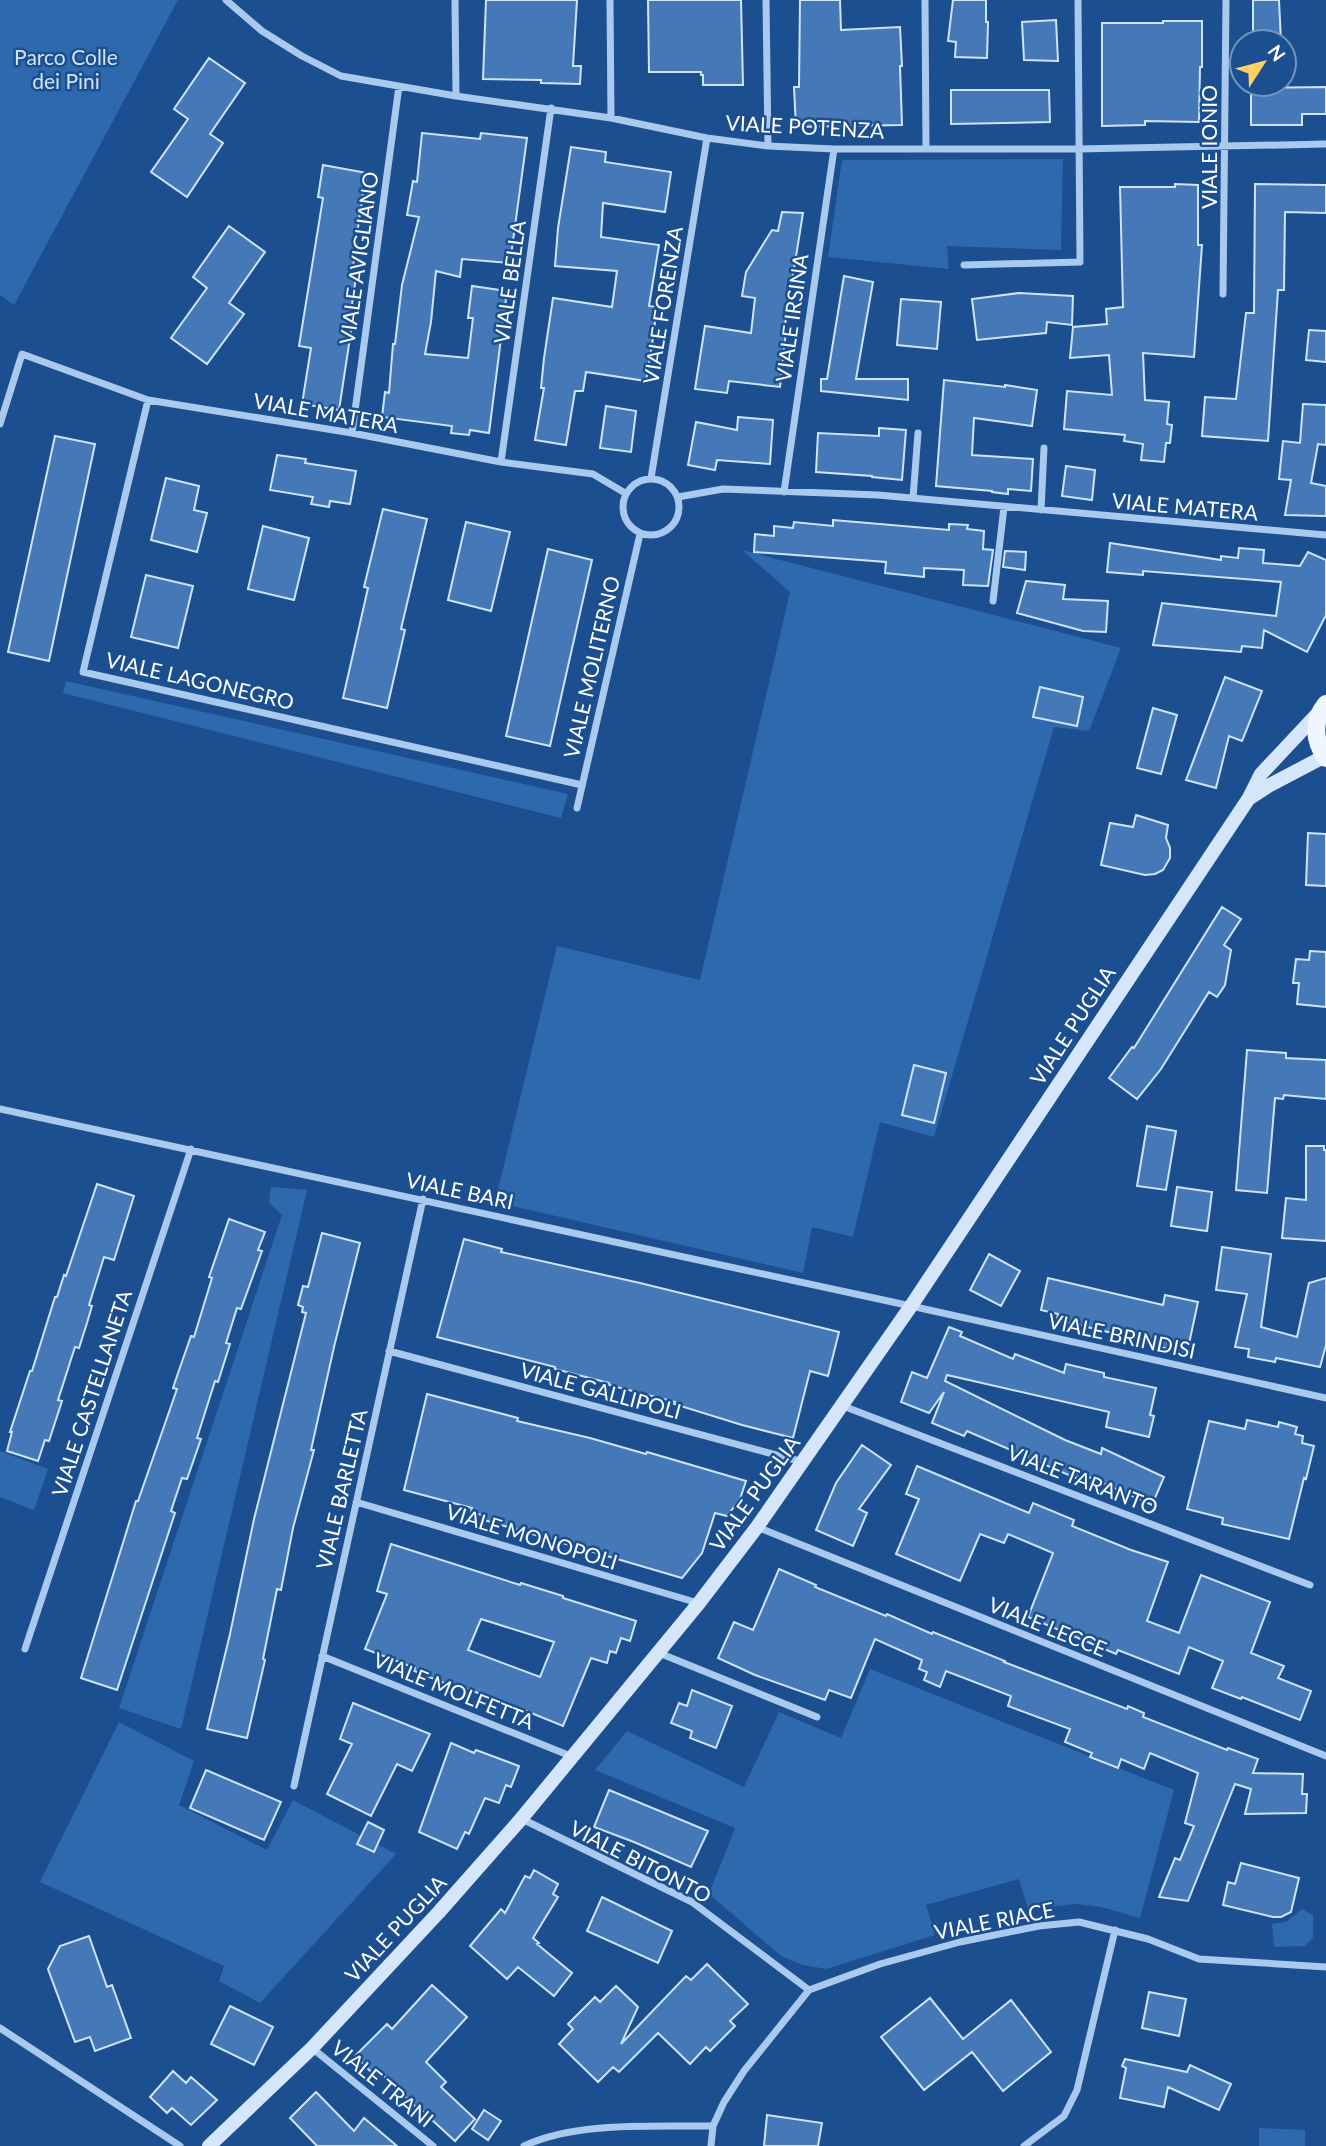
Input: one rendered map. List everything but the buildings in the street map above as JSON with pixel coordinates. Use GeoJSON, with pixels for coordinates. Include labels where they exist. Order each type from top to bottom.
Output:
{"type":"FeatureCollection","features":[{"type":"Feature","properties":{"kind":"main road"},"geometry":{"type":"LineString","coordinates":[[1324,706],[1317,719],[1316,732],[1318,745],[1325,757]]}},
{"type":"Feature","properties":{"kind":"main road","name":"VIALE PUGLIA"},"geometry":{"type":"LineString","coordinates":[[209,2146],[312,2048],[439,1912],[521,1819],[699,1603],[757,1527],[911,1306],[1249,799],[1261,774],[1324,706]]}},
{"type":"Feature","properties":{"kind":"main road","name":"VIALE PUGLIA"},"geometry":{"type":"LineString","coordinates":[[1249,799],[1325,757]]}},
{"type":"Feature","properties":{"kind":"street","name":"VIALE POTENZA"},"geometry":{"type":"LineString","coordinates":[[226,0],[262,30],[302,56],[341,76],[456,96],[551,108],[707,138],[768,146],[834,149],[1078,149],[1326,144]]}},
{"type":"Feature","properties":{"kind":"street"},"geometry":{"type":"LineString","coordinates":[[456,0],[456,96]]}},
{"type":"Feature","properties":{"kind":"street"},"geometry":{"type":"LineString","coordinates":[[610,0],[611,118]]}},
{"type":"Feature","properties":{"kind":"street"},"geometry":{"type":"LineString","coordinates":[[766,0],[768,146]]}},
{"type":"Feature","properties":{"kind":"street"},"geometry":{"type":"LineString","coordinates":[[925,0],[926,148]]}},
{"type":"Feature","properties":{"kind":"street"},"geometry":{"type":"LineString","coordinates":[[964,265],[1080,262],[1078,0]]}},
{"type":"Feature","properties":{"kind":"street","name":"VIALE IONIO"},"geometry":{"type":"LineString","coordinates":[[1223,294],[1226,0]]}},
{"type":"Feature","properties":{"kind":"street","name":"VIALE AVIGLIANO"},"geometry":{"type":"LineString","coordinates":[[352,433],[399,86]]}},
{"type":"Feature","properties":{"kind":"street","name":"VIALE BELLA"},"geometry":{"type":"LineString","coordinates":[[501,462],[551,108]]}},
{"type":"Feature","properties":{"kind":"street","name":"VIALE FORENZA"},"geometry":{"type":"LineString","coordinates":[[651,478],[707,138]]}},
{"type":"Feature","properties":{"kind":"street","name":"VIALE IRSINA"},"geometry":{"type":"LineString","coordinates":[[784,492],[834,149]]}},
{"type":"Feature","properties":{"kind":"street","name":"VIALE MATERA"},"geometry":{"type":"LineString","coordinates":[[0,424],[22,354],[149,400],[352,433],[501,462],[593,474],[625,493]]}},
{"type":"Feature","properties":{"kind":"street","name":"VIALE LAGONEGRO"},"geometry":{"type":"LineString","coordinates":[[149,400],[83,672],[582,785]]}},
{"type":"Feature","properties":{"kind":"street"},"geometry":{"type":"LineString","coordinates":[[913,498],[918,433]]}},
{"type":"Feature","properties":{"kind":"street"},"geometry":{"type":"LineString","coordinates":[[1041,510],[1044,448]]}},
{"type":"Feature","properties":{"kind":"street"},"geometry":{"type":"LineString","coordinates":[[651,478],[668,484],[678,497],[679,514],[671,528],[656,536],[640,534],[627,524],[621,509],[625,493],[636,482],[651,478]]}},
{"type":"Feature","properties":{"kind":"street","name":"VIALE MATERA"},"geometry":{"type":"LineString","coordinates":[[678,497],[723,489],[878,495],[1326,535]]}},
{"type":"Feature","properties":{"kind":"street"},"geometry":{"type":"LineString","coordinates":[[993,601],[1004,507]]}},
{"type":"Feature","properties":{"kind":"street","name":"VIALE MOLITERNO"},"geometry":{"type":"LineString","coordinates":[[577,808],[640,534]]}},
{"type":"Feature","properties":{"kind":"street","name":"VIALE BARI"},"geometry":{"type":"LineString","coordinates":[[0,1109],[911,1306]]}},
{"type":"Feature","properties":{"kind":"street","name":"VIALE CASTELLANETA"},"geometry":{"type":"LineString","coordinates":[[25,1649],[191,1149]]}},
{"type":"Feature","properties":{"kind":"street","name":"VIALE BARLETTA"},"geometry":{"type":"LineString","coordinates":[[294,1786],[423,1199]]}},
{"type":"Feature","properties":{"kind":"street","name":"VIALE BRINDISI"},"geometry":{"type":"LineString","coordinates":[[911,1306],[1326,1398]]}},
{"type":"Feature","properties":{"kind":"street","name":"VIALE GALLIPOLI"},"geometry":{"type":"LineString","coordinates":[[389,1351],[803,1462]]}},
{"type":"Feature","properties":{"kind":"street","name":"VIALE TARANTO"},"geometry":{"type":"LineString","coordinates":[[843,1406],[1310,1585]]}},
{"type":"Feature","properties":{"kind":"street","name":"VIALE MONOPOLI"},"geometry":{"type":"LineString","coordinates":[[356,1502],[699,1603]]}},
{"type":"Feature","properties":{"kind":"street","name":"VIALE LECCE"},"geometry":{"type":"LineString","coordinates":[[757,1527],[1326,1756]]}},
{"type":"Feature","properties":{"kind":"street"},"geometry":{"type":"LineString","coordinates":[[659,1654],[817,1717]]}},
{"type":"Feature","properties":{"kind":"street","name":"VIALE MOLFETTA"},"geometry":{"type":"LineString","coordinates":[[322,1656],[573,1757]]}},
{"type":"Feature","properties":{"kind":"street","name":"VIALE BITONTO"},"geometry":{"type":"LineString","coordinates":[[521,1819],[692,1902],[809,1990]]}},
{"type":"Feature","properties":{"kind":"street","name":"VIALE RIACE"},"geometry":{"type":"LineString","coordinates":[[809,1990],[880,1964],[960,1942],[1039,1926],[1079,1922],[1149,1939],[1199,1959],[1326,1967]]}},
{"type":"Feature","properties":{"kind":"street"},"geometry":{"type":"LineString","coordinates":[[1024,2146],[1064,2116],[1077,2090],[1115,1930]]}},
{"type":"Feature","properties":{"kind":"street"},"geometry":{"type":"LineString","coordinates":[[711,2146],[713,2126],[724,2102],[744,2071],[809,1990]]}},
{"type":"Feature","properties":{"kind":"street"},"geometry":{"type":"LineString","coordinates":[[0,2028],[180,2146]]}},
{"type":"Feature","properties":{"kind":"street","name":"VIALE TRANI"},"geometry":{"type":"LineString","coordinates":[[312,2048],[433,2146]]}},
{"type":"Feature","properties":{"kind":"street"},"geometry":{"type":"LineString","coordinates":[[524,2146],[537,2140],[598,2128],[713,2126]]}},
{"type":"Feature","properties":{"kind":"green space","name":"Parco Colle dei Pini"},"geometry":{"type":"Polygon","coordinates":[[[0,0],[178,0],[14,305],[0,295],[0,0]]]}},
{"type":"Feature","properties":{"kind":"green space"},"geometry":{"type":"Polygon","coordinates":[[[1063,159],[1061,250],[947,246],[949,269],[828,257],[842,160],[1063,159]]]}},
{"type":"Feature","properties":{"kind":"green space"},"geometry":{"type":"Polygon","coordinates":[[[742,550],[1121,648],[1089,731],[1054,727],[934,1137],[880,1122],[853,1237],[812,1227],[803,1273],[495,1202],[557,946],[700,980],[790,592],[742,550]]]}},
{"type":"Feature","properties":{"kind":"green space"},"geometry":{"type":"Polygon","coordinates":[[[66,681],[568,794],[561,818],[63,693],[66,681]]]}},
{"type":"Feature","properties":{"kind":"green space"},"geometry":{"type":"Polygon","coordinates":[[[271,1187],[307,1190],[181,1729],[119,1708],[282,1215],[269,1203],[271,1187]]]}},
{"type":"Feature","properties":{"kind":"green space"},"geometry":{"type":"Polygon","coordinates":[[[0,1451],[48,1469],[34,1510],[0,1497],[0,1451]]]}},
{"type":"Feature","properties":{"kind":"green space"},"geometry":{"type":"Polygon","coordinates":[[[870,1669],[1174,1790],[1140,1918],[1101,1907],[1076,1904],[1028,1909],[1019,1879],[926,1905],[935,1935],[826,1969],[803,1965],[781,1956],[709,1894],[735,1828],[595,1770],[627,1731],[744,1787],[779,1712],[841,1738],[870,1669]]]}},
{"type":"Feature","properties":{"kind":"green space"},"geometry":{"type":"Polygon","coordinates":[[[119,1722],[194,1761],[179,1805],[267,1850],[293,1800],[396,1854],[260,2003],[219,1981],[224,1966],[40,1882],[119,1722]]]}},
{"type":"Feature","properties":{"kind":"green space"},"geometry":{"type":"Polygon","coordinates":[[[1302,1909],[1313,1915],[1313,1938],[1305,1946],[1274,1947],[1272,1924],[1286,1922],[1302,1909]]]}},
{"type":"Feature","properties":{"kind":"green space"},"geometry":{"type":"Polygon","coordinates":[[[1259,2128],[1305,2130],[1305,2146],[1259,2146],[1259,2128]]]}}]}
